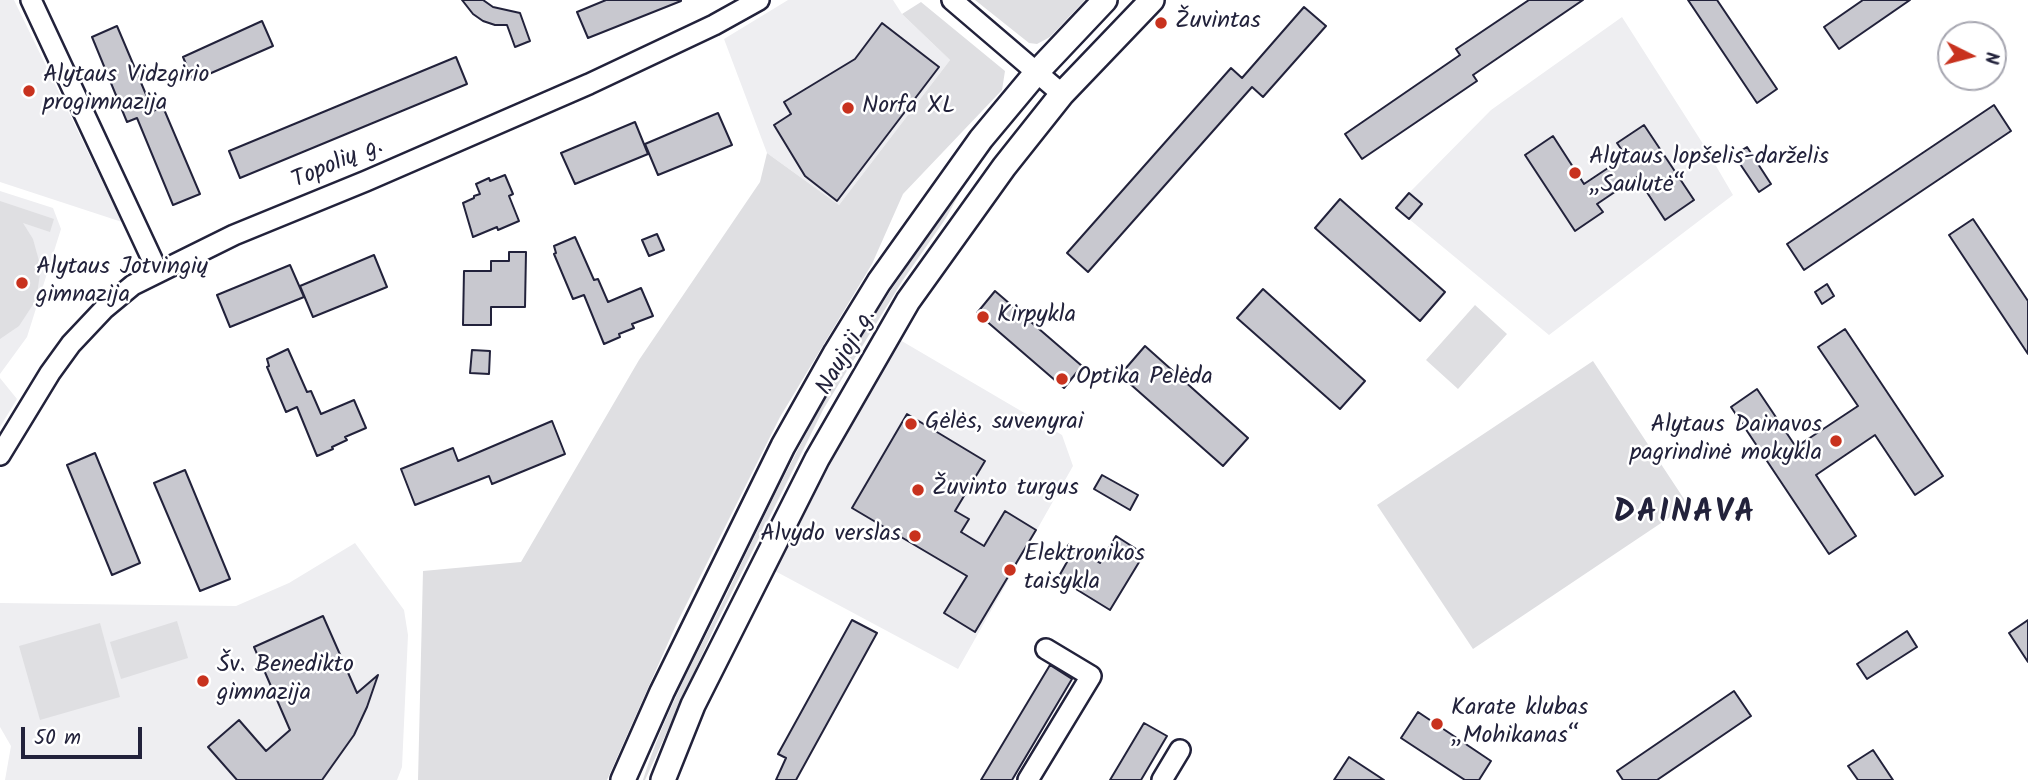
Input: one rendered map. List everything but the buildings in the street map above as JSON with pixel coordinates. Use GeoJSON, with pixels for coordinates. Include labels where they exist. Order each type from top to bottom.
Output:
{"type":"FeatureCollection","features":[{"type":"Feature","properties":{"kind":"main road","name":"Naujoji g."},"geometry":{"type":"LineString","coordinates":[[623,780],[662,692],[783,446],[879,282],[981,139],[1037,72],[1105,0]]}},
{"type":"Feature","properties":{"kind":"main road","name":"Naujoji g."},"geometry":{"type":"LineString","coordinates":[[663,780],[693,705],[817,459],[908,301],[996,178],[1062,94],[1153,0]]}},
{"type":"Feature","properties":{"kind":"street"},"geometry":{"type":"LineString","coordinates":[[31,0],[158,271]]}},
{"type":"Feature","properties":{"kind":"street","name":"Topolių g."},"geometry":{"type":"LineString","coordinates":[[0,455],[71,344],[104,309],[133,285],[234,235],[589,84],[714,25],[759,0]]}},
{"type":"Feature","properties":{"kind":"street"},"geometry":{"type":"LineString","coordinates":[[952,0],[1062,94]]}},
{"type":"Feature","properties":{"kind":"street"},"geometry":{"type":"LineString","coordinates":[[1028,780],[1091,676],[1046,649]]}},
{"type":"Feature","properties":{"kind":"street"},"geometry":{"type":"LineString","coordinates":[[1162,780],[1180,750]]}},
{"type":"Feature","properties":{"kind":"shaded area","name":"Alytaus Vidzgirio progimnazija"},"geometry":{"type":"Polygon","coordinates":[[[0,0],[14,0],[122,222],[0,182],[0,0]]]}},
{"type":"Feature","properties":{"kind":"shaded area"},"geometry":{"type":"Polygon","coordinates":[[[788,0],[893,0],[902,14],[950,60],[839,205],[767,153],[724,39],[788,0]]]}},
{"type":"Feature","properties":{"kind":"shaded area"},"geometry":{"type":"Polygon","coordinates":[[[975,0],[1085,0],[1050,37],[1037,44],[1029,43],[975,0]]]}},
{"type":"Feature","properties":{"kind":"shaded area"},"geometry":{"type":"Polygon","coordinates":[[[921,2],[1005,71],[1002,90],[903,194],[872,264],[780,417],[676,625],[607,780],[418,780],[423,571],[521,562],[639,360],[760,182],[767,153],[839,205],[950,60],[902,14],[921,2]]]}},
{"type":"Feature","properties":{"kind":"shaded area","name":"Alytaus lopšelis-darželis „Saulutė“"},"geometry":{"type":"Polygon","coordinates":[[[1622,17],[1733,195],[1549,335],[1409,219],[1409,193],[1491,110],[1622,17]]]}},
{"type":"Feature","properties":{"kind":"shaded area"},"geometry":{"type":"Polygon","coordinates":[[[963,187],[946,218],[903,280],[824,408],[716,624],[643,780],[681,686],[817,414],[877,312],[963,187]]]}},
{"type":"Feature","properties":{"kind":"shaded area","name":"Alytaus Jotvingių gimnazija"},"geometry":{"type":"Polygon","coordinates":[[[0,191],[53,208],[61,229],[27,337],[0,374],[0,191]]]}},
{"type":"Feature","properties":{"kind":"shaded area","name":"Alytaus Jotvingių gimnazija"},"geometry":{"type":"Polygon","coordinates":[[[0,201],[54,219],[50,232],[23,223],[33,239],[41,268],[36,300],[19,326],[0,339],[0,201]]]}},
{"type":"Feature","properties":{"kind":"shaded area"},"geometry":{"type":"Polygon","coordinates":[[[1475,305],[1507,334],[1458,389],[1426,360],[1475,305]]]}},
{"type":"Feature","properties":{"kind":"shaded area"},"geometry":{"type":"Polygon","coordinates":[[[900,340],[1062,435],[1073,466],[958,669],[775,571],[845,436],[900,340]]]}},
{"type":"Feature","properties":{"kind":"shaded area"},"geometry":{"type":"Polygon","coordinates":[[[1593,361],[1688,505],[1473,649],[1377,505],[1593,361]]]}},
{"type":"Feature","properties":{"kind":"shaded area"},"geometry":{"type":"Polygon","coordinates":[[[0,378],[17,399],[0,427],[0,378]]]}},
{"type":"Feature","properties":{"kind":"shaded area","name":"Šv. Benedikto gimnazija"},"geometry":{"type":"Polygon","coordinates":[[[355,543],[404,610],[408,635],[402,767],[397,780],[5,780],[11,746],[0,727],[0,603],[236,606],[289,583],[355,543]]]}},
{"type":"Feature","properties":{"kind":"shaded area"},"geometry":{"type":"Polygon","coordinates":[[[177,621],[188,658],[121,679],[110,642],[177,621]]]}},
{"type":"Feature","properties":{"kind":"shaded area"},"geometry":{"type":"Polygon","coordinates":[[[100,623],[120,697],[40,720],[19,646],[100,623]]]}},
{"type":"Feature","properties":{"kind":"place","name":"Žuvintas"},"geometry":{"type":"Point","coordinates":[1161,23]}},
{"type":"Feature","properties":{"kind":"place","name":"Alytaus Vidzgirio progimnazija"},"geometry":{"type":"Point","coordinates":[29,91]}},
{"type":"Feature","properties":{"kind":"place","name":"Norfa XL"},"geometry":{"type":"Point","coordinates":[848,108]}},
{"type":"Feature","properties":{"kind":"place","name":"Alytaus lopšelis-darželis „Saulutė“"},"geometry":{"type":"Point","coordinates":[1575,173]}},
{"type":"Feature","properties":{"kind":"place","name":"Alytaus Jotvingių gimnazija"},"geometry":{"type":"Point","coordinates":[22,283]}},
{"type":"Feature","properties":{"kind":"place","name":"Kirpykla"},"geometry":{"type":"Point","coordinates":[983,317]}},
{"type":"Feature","properties":{"kind":"place","name":"Optika Pelėda"},"geometry":{"type":"Point","coordinates":[1062,379]}},
{"type":"Feature","properties":{"kind":"place","name":"Gėlės, suvenyrai"},"geometry":{"type":"Point","coordinates":[911,424]}},
{"type":"Feature","properties":{"kind":"place","name":"Alytaus Dainavos pagrindinė mokykla"},"geometry":{"type":"Point","coordinates":[1836,441]}},
{"type":"Feature","properties":{"kind":"place","name":"Žuvinto turgus"},"geometry":{"type":"Point","coordinates":[918,490]}},
{"type":"Feature","properties":{"kind":"place","name":"Alvydo verslas"},"geometry":{"type":"Point","coordinates":[915,536]}},
{"type":"Feature","properties":{"kind":"place","name":"Elektronikos taisykla"},"geometry":{"type":"Point","coordinates":[1010,570]}},
{"type":"Feature","properties":{"kind":"place","name":"Šv. Benedikto gimnazija"},"geometry":{"type":"Point","coordinates":[203,681]}},
{"type":"Feature","properties":{"kind":"place","name":"Karate klubas „Mohikanas“"},"geometry":{"type":"Point","coordinates":[1437,724]}},
{"type":"Feature","properties":{"kind":"district","name":"DAINAVA"},"geometry":{"type":"Point","coordinates":[1685,516]}}]}
